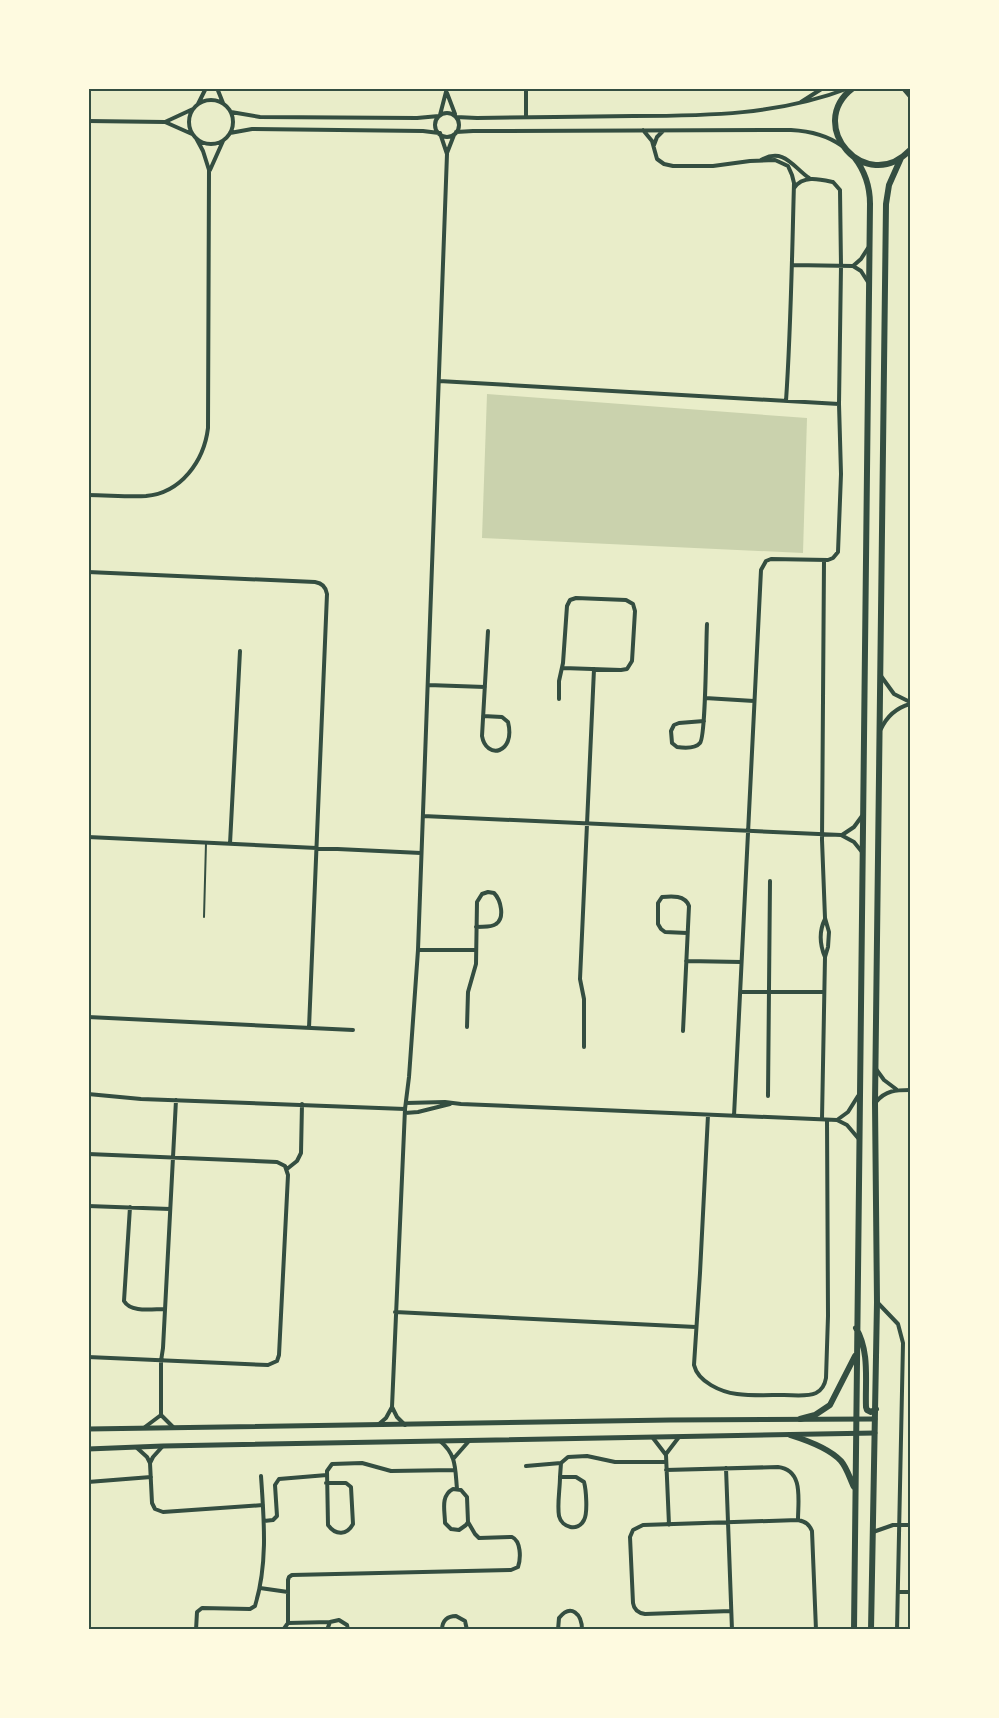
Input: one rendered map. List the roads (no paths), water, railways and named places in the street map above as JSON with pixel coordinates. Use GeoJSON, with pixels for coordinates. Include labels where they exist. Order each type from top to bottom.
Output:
{"type":"FeatureCollection","features":[{"type":"Feature","properties":{"kind":"main road"},"geometry":{"type":"LineString","coordinates":[[851,88],[842,100],[836,118],[836,128],[843,147],[862,162],[872,165],[892,163],[910,150]]}},
{"type":"Feature","properties":{"kind":"main road"},"geometry":{"type":"LineString","coordinates":[[904,88],[910,94]]}},
{"type":"Feature","properties":{"kind":"main road"},"geometry":{"type":"LineString","coordinates":[[854,157],[860,165],[870,194],[854,1629]]}},
{"type":"Feature","properties":{"kind":"main road"},"geometry":{"type":"LineString","coordinates":[[871,1629],[876,1410],[875,1068],[886,204],[888,185],[901,158]]}},
{"type":"Feature","properties":{"kind":"main road"},"geometry":{"type":"LineString","coordinates":[[856,1327],[865,1348],[866,1407],[871,1412],[876,1410]]}},
{"type":"Feature","properties":{"kind":"main road"},"geometry":{"type":"LineString","coordinates":[[800,1419],[815,1415],[830,1405],[856,1356]]}},
{"type":"Feature","properties":{"kind":"main road"},"geometry":{"type":"LineString","coordinates":[[790,1435],[809,1442],[840,1459],[855,1490]]}},
{"type":"Feature","properties":{"kind":"street"},"geometry":{"type":"LineString","coordinates":[[192,134],[189,118],[206,88]]}},
{"type":"Feature","properties":{"kind":"street"},"geometry":{"type":"LineString","coordinates":[[209,170],[223,141],[230,133],[233,122],[231,112],[223,104],[216,88]]}},
{"type":"Feature","properties":{"kind":"street"},"geometry":{"type":"LineString","coordinates":[[526,88],[526,117]]}},
{"type":"Feature","properties":{"kind":"street"},"geometry":{"type":"LineString","coordinates":[[797,105],[823,88]]}},
{"type":"Feature","properties":{"kind":"street"},"geometry":{"type":"LineString","coordinates":[[231,112],[260,117],[417,118],[448,113],[477,118],[700,116],[797,105],[851,88]]}},
{"type":"Feature","properties":{"kind":"street"},"geometry":{"type":"LineString","coordinates":[[447,90],[436,123],[447,154]]}},
{"type":"Feature","properties":{"kind":"street"},"geometry":{"type":"LineString","coordinates":[[377,1425],[386,1418],[392,1407],[405,1111],[418,950],[447,154],[459,124],[447,90]]}},
{"type":"Feature","properties":{"kind":"street"},"geometry":{"type":"LineString","coordinates":[[165,122],[203,102],[213,100],[223,104]]}},
{"type":"Feature","properties":{"kind":"street"},"geometry":{"type":"LineString","coordinates":[[88,121],[165,122],[192,134],[201,142],[212,144],[223,141]]}},
{"type":"Feature","properties":{"kind":"street"},"geometry":{"type":"LineString","coordinates":[[230,133],[252,129],[423,131],[446,136],[478,131],[800,130],[824,136],[843,147]]}},
{"type":"Feature","properties":{"kind":"street"},"geometry":{"type":"LineString","coordinates":[[643,130],[650,137],[657,159],[664,164],[713,166],[775,160],[788,166],[794,188],[791,326],[786,401]]}},
{"type":"Feature","properties":{"kind":"street"},"geometry":{"type":"LineString","coordinates":[[654,146],[657,137],[664,130]]}},
{"type":"Feature","properties":{"kind":"street"},"geometry":{"type":"LineString","coordinates":[[88,495],[145,496],[163,491],[186,477],[201,454],[208,428],[209,170],[196,138]]}},
{"type":"Feature","properties":{"kind":"street"},"geometry":{"type":"LineString","coordinates":[[761,160],[770,156],[785,158],[812,179]]}},
{"type":"Feature","properties":{"kind":"street"},"geometry":{"type":"LineString","coordinates":[[734,1116],[761,570],[766,561],[777,558],[824,561],[833,558],[838,552],[841,474],[840,190],[833,182],[812,179],[800,181],[794,188]]}},
{"type":"Feature","properties":{"kind":"street"},"geometry":{"type":"LineString","coordinates":[[853,266],[861,259],[869,246]]}},
{"type":"Feature","properties":{"kind":"street"},"geometry":{"type":"LineString","coordinates":[[793,265],[853,266],[861,271],[869,284]]}},
{"type":"Feature","properties":{"kind":"street"},"geometry":{"type":"LineString","coordinates":[[439,381],[839,404]]}},
{"type":"Feature","properties":{"kind":"street"},"geometry":{"type":"LineString","coordinates":[[824,561],[822,835],[825,918],[821,932],[825,957]]}},
{"type":"Feature","properties":{"kind":"street"},"geometry":{"type":"LineString","coordinates":[[88,572],[315,582],[323,585],[327,594],[309,1028]]}},
{"type":"Feature","properties":{"kind":"street"},"geometry":{"type":"LineString","coordinates":[[559,699],[567,606],[570,600],[576,598],[629,601],[633,604],[635,611],[631,664],[624,670],[563,668]]}},
{"type":"Feature","properties":{"kind":"street"},"geometry":{"type":"LineString","coordinates":[[704,721],[674,725],[671,730],[672,743],[677,747],[696,746],[703,736],[704,721],[705,698],[706,624]]}},
{"type":"Feature","properties":{"kind":"street"},"geometry":{"type":"LineString","coordinates":[[483,717],[500,717],[506,720],[509,725],[509,741],[505,747],[495,750],[483,743],[482,736],[483,717],[485,687],[488,631]]}},
{"type":"Feature","properties":{"kind":"street"},"geometry":{"type":"LineString","coordinates":[[230,844],[240,651]]}},
{"type":"Feature","properties":{"kind":"street"},"geometry":{"type":"LineString","coordinates":[[584,1047],[584,999],[580,979],[594,669]]}},
{"type":"Feature","properties":{"kind":"street"},"geometry":{"type":"LineString","coordinates":[[880,674],[894,694],[910,703]]}},
{"type":"Feature","properties":{"kind":"street"},"geometry":{"type":"LineString","coordinates":[[428,685],[485,687]]}},
{"type":"Feature","properties":{"kind":"street"},"geometry":{"type":"LineString","coordinates":[[705,698],[754,701]]}},
{"type":"Feature","properties":{"kind":"street"},"geometry":{"type":"LineString","coordinates":[[879,736],[885,722],[893,712],[910,703]]}},
{"type":"Feature","properties":{"kind":"street"},"geometry":{"type":"LineString","coordinates":[[841,836],[854,827],[862,814]]}},
{"type":"Feature","properties":{"kind":"street"},"geometry":{"type":"LineString","coordinates":[[423,816],[841,836],[854,842],[862,852]]}},
{"type":"Feature","properties":{"kind":"street"},"geometry":{"type":"LineString","coordinates":[[88,837],[422,853]]}},
{"type":"Feature","properties":{"kind":"street"},"geometry":{"type":"LineString","coordinates":[[768,1096],[770,881]]}},
{"type":"Feature","properties":{"kind":"street"},"geometry":{"type":"LineString","coordinates":[[467,1027],[468,992],[475,969],[476,950],[476,927],[477,902],[485,892],[495,893],[500,901],[499,922],[492,926],[476,927]]}},
{"type":"Feature","properties":{"kind":"street"},"geometry":{"type":"LineString","coordinates":[[682,1032],[689,906],[681,897],[662,897],[658,903],[658,924],[661,929],[665,932],[687,933]]}},
{"type":"Feature","properties":{"kind":"street"},"geometry":{"type":"LineString","coordinates":[[708,1115],[694,1361],[696,1371],[702,1379],[725,1391],[737,1394],[808,1395],[821,1390],[826,1378],[828,1316],[824,992],[825,957],[829,943],[825,918]]}},
{"type":"Feature","properties":{"kind":"street"},"geometry":{"type":"LineString","coordinates":[[418,950],[476,950]]}},
{"type":"Feature","properties":{"kind":"street"},"geometry":{"type":"LineString","coordinates":[[686,961],[741,962]]}},
{"type":"Feature","properties":{"kind":"street"},"geometry":{"type":"LineString","coordinates":[[740,992],[824,992]]}},
{"type":"Feature","properties":{"kind":"street"},"geometry":{"type":"LineString","coordinates":[[88,1017],[353,1030]]}},
{"type":"Feature","properties":{"kind":"street"},"geometry":{"type":"LineString","coordinates":[[875,1068],[884,1080],[897,1090]]}},
{"type":"Feature","properties":{"kind":"street"},"geometry":{"type":"LineString","coordinates":[[875,1103],[884,1094],[897,1090],[910,1090]]}},
{"type":"Feature","properties":{"kind":"street"},"geometry":{"type":"LineString","coordinates":[[88,1094],[418,1112],[450,1104]]}},
{"type":"Feature","properties":{"kind":"street"},"geometry":{"type":"LineString","coordinates":[[837,1120],[852,1107],[859,1095]]}},
{"type":"Feature","properties":{"kind":"street"},"geometry":{"type":"LineString","coordinates":[[175,1428],[161,1415],[161,1361],[176,1100]]}},
{"type":"Feature","properties":{"kind":"street"},"geometry":{"type":"LineString","coordinates":[[406,1103],[442,1102],[825,1119],[837,1120],[847,1125],[858,1138]]}},
{"type":"Feature","properties":{"kind":"street"},"geometry":{"type":"LineString","coordinates":[[287,1169],[297,1161],[301,1153],[302,1104]]}},
{"type":"Feature","properties":{"kind":"street"},"geometry":{"type":"LineString","coordinates":[[88,1154],[277,1162],[283,1164],[288,1175],[279,1358],[274,1363],[268,1365],[88,1357]]}},
{"type":"Feature","properties":{"kind":"street"},"geometry":{"type":"LineString","coordinates":[[88,1206],[170,1209]]}},
{"type":"Feature","properties":{"kind":"street"},"geometry":{"type":"LineString","coordinates":[[130,1208],[124,1301],[132,1308],[165,1310]]}},
{"type":"Feature","properties":{"kind":"street"},"geometry":{"type":"LineString","coordinates":[[877,1302],[898,1324],[903,1343],[897,1629]]}},
{"type":"Feature","properties":{"kind":"street"},"geometry":{"type":"LineString","coordinates":[[395,1312],[696,1327]]}},
{"type":"Feature","properties":{"kind":"street"},"geometry":{"type":"LineString","coordinates":[[392,1407],[397,1417],[405,1425]]}},
{"type":"Feature","properties":{"kind":"street"},"geometry":{"type":"LineString","coordinates":[[144,1428],[161,1415]]}},
{"type":"Feature","properties":{"kind":"street"},"geometry":{"type":"LineString","coordinates":[[88,1429],[875,1419]]}},
{"type":"Feature","properties":{"kind":"street"},"geometry":{"type":"LineString","coordinates":[[88,1449],[874,1434]]}},
{"type":"Feature","properties":{"kind":"street"},"geometry":{"type":"LineString","coordinates":[[669,1525],[666,1455],[679,1437]]}},
{"type":"Feature","properties":{"kind":"street"},"geometry":{"type":"LineString","coordinates":[[653,1438],[666,1455]]}},
{"type":"Feature","properties":{"kind":"street"},"geometry":{"type":"LineString","coordinates":[[454,1458],[470,1440]]}},
{"type":"Feature","properties":{"kind":"street"},"geometry":{"type":"LineString","coordinates":[[441,1441],[454,1458],[457,1489]]}},
{"type":"Feature","properties":{"kind":"street"},"geometry":{"type":"LineString","coordinates":[[163,1446],[150,1463],[154,1509],[160,1512],[263,1505]]}},
{"type":"Feature","properties":{"kind":"street"},"geometry":{"type":"LineString","coordinates":[[135,1447],[150,1463]]}},
{"type":"Feature","properties":{"kind":"street"},"geometry":{"type":"LineString","coordinates":[[526,1466],[561,1463],[568,1457],[583,1456],[615,1462],[666,1462]]}},
{"type":"Feature","properties":{"kind":"street"},"geometry":{"type":"LineString","coordinates":[[327,1483],[346,1483],[351,1487],[353,1524],[344,1533],[335,1532],[328,1526],[327,1483],[327,1468],[335,1463],[362,1463],[391,1471],[455,1470]]}},
{"type":"Feature","properties":{"kind":"street"},"geometry":{"type":"LineString","coordinates":[[560,1477],[576,1477],[584,1482],[586,1515],[580,1525],[572,1527],[561,1522],[559,1511],[560,1477],[561,1463]]}},
{"type":"Feature","properties":{"kind":"street"},"geometry":{"type":"LineString","coordinates":[[666,1470],[778,1467],[789,1470],[797,1482],[798,1520]]}},
{"type":"Feature","properties":{"kind":"street"},"geometry":{"type":"LineString","coordinates":[[726,1468],[732,1629]]}},
{"type":"Feature","properties":{"kind":"street"},"geometry":{"type":"LineString","coordinates":[[264,1521],[273,1520],[277,1516],[275,1485],[279,1479],[327,1475]]}},
{"type":"Feature","properties":{"kind":"street"},"geometry":{"type":"LineString","coordinates":[[196,1629],[196,1616],[199,1610],[206,1608],[252,1609],[255,1606],[260,1588],[264,1554],[261,1476]]}},
{"type":"Feature","properties":{"kind":"street"},"geometry":{"type":"LineString","coordinates":[[88,1482],[151,1477]]}},
{"type":"Feature","properties":{"kind":"street"},"geometry":{"type":"LineString","coordinates":[[283,1629],[288,1623],[288,1578],[292,1575],[511,1570],[518,1567],[520,1559],[517,1540],[512,1537],[479,1538],[468,1522],[465,1492],[457,1489],[449,1491],[444,1498],[445,1523],[455,1530],[463,1528],[468,1522]]}},
{"type":"Feature","properties":{"kind":"street"},"geometry":{"type":"LineString","coordinates":[[731,1611],[645,1614],[635,1610],[631,1533],[639,1526],[798,1520],[804,1522],[812,1531],[816,1629]]}},
{"type":"Feature","properties":{"kind":"street"},"geometry":{"type":"LineString","coordinates":[[872,1533],[886,1526],[910,1525]]}},
{"type":"Feature","properties":{"kind":"street"},"geometry":{"type":"LineString","coordinates":[[260,1588],[288,1592]]}},
{"type":"Feature","properties":{"kind":"street"},"geometry":{"type":"LineString","coordinates":[[898,1592],[910,1592]]}},
{"type":"Feature","properties":{"kind":"street"},"geometry":{"type":"LineString","coordinates":[[558,1629],[559,1618],[562,1614],[572,1611],[580,1617],[582,1629]]}},
{"type":"Feature","properties":{"kind":"street"},"geometry":{"type":"LineString","coordinates":[[442,1629],[447,1618],[456,1616],[465,1621],[467,1629]]}},
{"type":"Feature","properties":{"kind":"street"},"geometry":{"type":"LineString","coordinates":[[288,1623],[339,1620],[347,1625],[348,1629]]}},
{"type":"Feature","properties":{"kind":"street"},"geometry":{"type":"LineString","coordinates":[[327,1629],[330,1622]]}},
{"type":"Feature","properties":{"kind":"lane"},"geometry":{"type":"LineString","coordinates":[[204,917],[206,843]]}}]}
